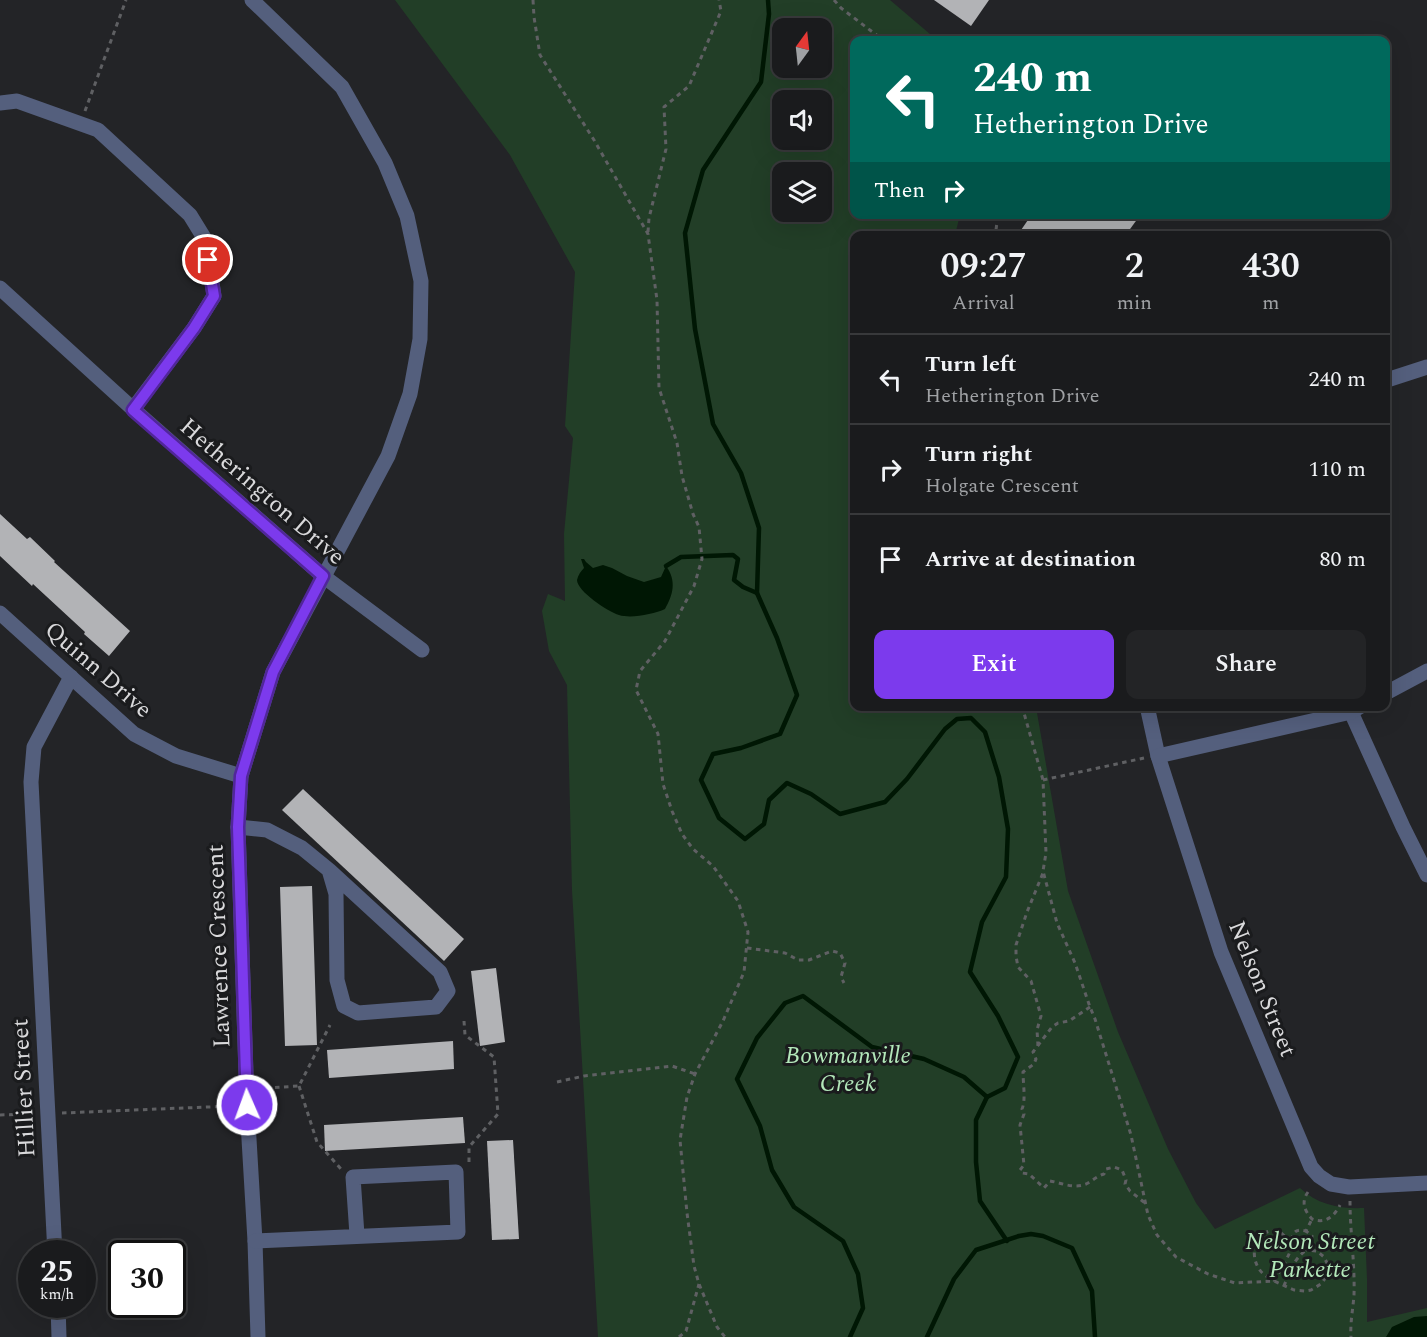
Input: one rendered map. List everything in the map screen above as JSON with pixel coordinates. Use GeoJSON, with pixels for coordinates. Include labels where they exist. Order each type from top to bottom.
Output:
{"type":"FeatureCollection","features":[{"type":"Feature","properties":{"kind":"street","name":"Lawrence Crescent"},"geometry":{"type":"LineString","coordinates":[[252,0],[342,87],[385,163],[407,216],[421,281],[420,339],[410,394],[388,456],[273,672],[241,776],[238,827],[247,1105],[258,1337]]}},
{"type":"Feature","properties":{"kind":"street"},"geometry":{"type":"LineString","coordinates":[[0,103],[17,101],[98,130],[190,215],[206,241],[214,296],[194,328],[133,410]]}},
{"type":"Feature","properties":{"kind":"street","name":"Hetherington Drive"},"geometry":{"type":"LineString","coordinates":[[0,288],[133,410],[323,576],[422,650]]}},
{"type":"Feature","properties":{"kind":"street"},"geometry":{"type":"LineString","coordinates":[[1390,379],[1427,368]]}},
{"type":"Feature","properties":{"kind":"street","name":"Quinn Drive"},"geometry":{"type":"LineString","coordinates":[[0,613],[134,734],[176,756],[241,776]]}},
{"type":"Feature","properties":{"kind":"street"},"geometry":{"type":"LineString","coordinates":[[1390,691],[1427,671]]}},
{"type":"Feature","properties":{"kind":"street","name":"Hillier Street"},"geometry":{"type":"LineString","coordinates":[[54,1240],[31,782],[34,747],[71,677]]}},
{"type":"Feature","properties":{"kind":"street","name":"Nelson Street"},"geometry":{"type":"LineString","coordinates":[[1148,711],[1158,756],[1221,951],[1311,1167],[1318,1176],[1332,1184],[1349,1187],[1427,1183]]}},
{"type":"Feature","properties":{"kind":"street"},"geometry":{"type":"LineString","coordinates":[[1158,756],[1348,711]]}},
{"type":"Feature","properties":{"kind":"street"},"geometry":{"type":"LineString","coordinates":[[1357,711],[1403,826],[1427,875]]}},
{"type":"Feature","properties":{"kind":"street"},"geometry":{"type":"LineString","coordinates":[[238,827],[267,830],[302,848],[329,870],[440,972],[448,992],[436,1007],[358,1013],[344,1006],[337,980],[336,894],[329,870]]}},
{"type":"Feature","properties":{"kind":"street"},"geometry":{"type":"LineString","coordinates":[[255,1241],[458,1232],[456,1172],[353,1177],[357,1235]]}},
{"type":"Feature","properties":{"kind":"street"},"geometry":{"type":"LineString","coordinates":[[58,1318],[59,1337]]}},
{"type":"Feature","properties":{"kind":"path"},"geometry":{"type":"LineString","coordinates":[[80,123],[126,0]]}},
{"type":"Feature","properties":{"kind":"path"},"geometry":{"type":"LineString","coordinates":[[533,0],[540,55],[594,140],[648,234]]}},
{"type":"Feature","properties":{"kind":"path"},"geometry":{"type":"LineString","coordinates":[[719,0],[721,11],[689,86],[664,107],[666,149],[649,218],[648,234],[657,300],[659,388],[677,443],[682,476],[699,527],[702,559],[694,586],[679,616],[665,641],[640,671],[636,690],[658,734],[663,784],[682,834],[693,849],[713,866],[738,901],[748,932],[744,972],[723,1021],[695,1074],[687,1097],[681,1140],[694,1266],[717,1327],[725,1337]]}},
{"type":"Feature","properties":{"kind":"path"},"geometry":{"type":"LineString","coordinates":[[834,0],[878,36]]}},
{"type":"Feature","properties":{"kind":"path"},"geometry":{"type":"LineString","coordinates":[[1023,711],[1043,780],[1046,853],[1043,871],[1016,945],[1016,956],[1018,967],[1031,981],[1041,1016],[1037,1030],[1038,1046]]}},
{"type":"Feature","properties":{"kind":"path"},"geometry":{"type":"LineString","coordinates":[[1043,780],[1158,756]]}},
{"type":"Feature","properties":{"kind":"path"},"geometry":{"type":"LineString","coordinates":[[1043,871],[1057,923],[1075,963],[1095,1019],[1131,1135],[1148,1215],[1157,1235],[1176,1257],[1208,1274],[1236,1283],[1274,1281]]}},
{"type":"Feature","properties":{"kind":"path"},"geometry":{"type":"LineString","coordinates":[[747,948],[785,953],[798,960],[809,960],[832,951],[840,953],[845,963],[841,977],[844,983]]}},
{"type":"Feature","properties":{"kind":"path"},"geometry":{"type":"LineString","coordinates":[[1090,1007],[1069,1021],[1058,1023],[1052,1028],[1033,1052],[1036,1059],[1034,1064],[1023,1072],[1025,1102],[1020,1125],[1024,1165],[1020,1170],[1022,1173],[1029,1174],[1044,1188],[1050,1181],[1070,1186],[1085,1184],[1104,1174],[1106,1169],[1114,1167],[1122,1170],[1126,1180],[1125,1185],[1145,1203]]}},
{"type":"Feature","properties":{"kind":"path"},"geometry":{"type":"LineString","coordinates":[[464,1021],[465,1035],[494,1057],[498,1114],[469,1147],[469,1162]]}},
{"type":"Feature","properties":{"kind":"path"},"geometry":{"type":"LineString","coordinates":[[330,1025],[299,1086],[317,1142],[341,1169]]}},
{"type":"Feature","properties":{"kind":"path"},"geometry":{"type":"LineString","coordinates":[[557,1082],[584,1076],[672,1066],[695,1074]]}},
{"type":"Feature","properties":{"kind":"path"},"geometry":{"type":"LineString","coordinates":[[266,1088],[299,1086]]}},
{"type":"Feature","properties":{"kind":"path"},"geometry":{"type":"LineString","coordinates":[[0,1115],[247,1105]]}},
{"type":"Feature","properties":{"kind":"path"},"geometry":{"type":"LineString","coordinates":[[1349,1187],[1354,1296],[1350,1327],[1352,1337]]}},
{"type":"Feature","properties":{"kind":"path"},"geometry":{"type":"LineString","coordinates":[[1308,1192],[1304,1198],[1304,1204],[1312,1220],[1321,1221],[1332,1217],[1340,1205]]}},
{"type":"Feature","properties":{"kind":"path"},"geometry":{"type":"LineString","coordinates":[[1306,1231],[1312,1220]]}},
{"type":"Feature","properties":{"kind":"path"},"geometry":{"type":"LineString","coordinates":[[1274,1230],[1283,1233],[1290,1241],[1307,1250],[1317,1251],[1328,1265],[1327,1275],[1316,1288],[1305,1291],[1294,1290],[1274,1281],[1260,1271],[1254,1257],[1255,1244],[1264,1233],[1274,1230]]}},
{"type":"Feature","properties":{"kind":"path"},"geometry":{"type":"LineString","coordinates":[[1274,1281],[1290,1251],[1290,1241],[1296,1231],[1306,1231],[1312,1236],[1311,1242],[1307,1250],[1294,1263],[1284,1286]]}},
{"type":"Feature","properties":{"kind":"path"},"geometry":{"type":"LineString","coordinates":[[679,1337],[686,1331],[699,1284]]}},
{"type":"Feature","properties":{"kind":"green space","name":"Bowmanville Creek"},"geometry":{"type":"Polygon","coordinates":[[[395,0],[890,0],[932,36],[850,36],[850,219],[959,219],[956,231],[850,231],[850,711],[1037,711],[1068,891],[1118,1032],[1168,1149],[1196,1203],[1215,1229],[1300,1188],[1330,1205],[1364,1208],[1367,1322],[1427,1308],[1427,1337],[598,1337],[572,890],[567,685],[549,651],[542,611],[548,594],[565,601],[564,534],[573,438],[565,426],[575,272],[510,155],[395,0]]]}},
{"type":"Feature","properties":{"kind":"shaded area"},"geometry":{"type":"Polygon","coordinates":[[[581,559],[593,568],[603,565],[644,582],[661,577],[666,566],[672,577],[673,588],[665,609],[636,616],[619,615],[608,610],[587,595],[578,585],[577,578],[584,568],[581,559]]]}},
{"type":"Feature","properties":{"kind":"shaded area"},"geometry":{"type":"Polygon","coordinates":[[[1427,1316],[1427,1337],[1386,1337],[1392,1327],[1414,1317],[1427,1316]]]}},
{"type":"Feature","properties":{"kind":"building"},"geometry":{"type":"Polygon","coordinates":[[[934,0],[989,0],[971,26],[934,0]]]}},
{"type":"Feature","properties":{"kind":"building"},"geometry":{"type":"Polygon","coordinates":[[[1029,219],[1137,219],[1129,231],[1020,231],[1029,219]]]}},
{"type":"Feature","properties":{"kind":"building"},"geometry":{"type":"Polygon","coordinates":[[[0,514],[27,539],[30,537],[130,631],[109,656],[0,556],[0,514]]]}},
{"type":"Feature","properties":{"kind":"building"},"geometry":{"type":"Polygon","coordinates":[[[303,789],[464,939],[444,961],[282,810],[303,789]]]}},
{"type":"Feature","properties":{"kind":"building"},"geometry":{"type":"Polygon","coordinates":[[[312,886],[317,1045],[285,1046],[280,887],[312,886]]]}},
{"type":"Feature","properties":{"kind":"building"},"geometry":{"type":"Polygon","coordinates":[[[496,968],[505,1042],[480,1046],[471,971],[496,968]]]}},
{"type":"Feature","properties":{"kind":"building"},"geometry":{"type":"Polygon","coordinates":[[[453,1041],[454,1069],[329,1078],[327,1050],[453,1041]]]}},
{"type":"Feature","properties":{"kind":"building"},"geometry":{"type":"Polygon","coordinates":[[[463,1117],[465,1143],[325,1151],[324,1125],[463,1117]]]}},
{"type":"Feature","properties":{"kind":"building"},"geometry":{"type":"Polygon","coordinates":[[[513,1140],[519,1239],[492,1240],[487,1141],[513,1140]]]}},
{"type":"Feature","properties":{"kind":"waterway","name":"Bowmanville Creek"},"geometry":{"type":"LineString","coordinates":[[768,0],[769,14],[761,82],[703,170],[685,233],[695,329],[713,424],[741,473],[759,528],[757,593],[777,638],[797,695],[780,734],[741,748],[713,754],[701,780],[719,818],[745,839],[764,824],[769,800],[787,783],[811,794],[840,814],[885,802],[907,779],[945,729],[957,719],[971,718],[985,732],[999,777],[1008,829],[1006,877],[982,922],[970,972],[998,1016],[1018,1057],[1005,1088],[987,1097],[964,1077],[924,1059],[872,1047],[803,996],[785,1003],[757,1038],[737,1079],[760,1126],[772,1170],[794,1207],[843,1241],[858,1274],[863,1308],[850,1337]]}},
{"type":"Feature","properties":{"kind":"waterway"},"geometry":{"type":"LineString","coordinates":[[666,566],[681,557],[733,555],[738,559],[734,580],[757,593]]}},
{"type":"Feature","properties":{"kind":"waterway","name":"Bowmanville Creek"},"geometry":{"type":"LineString","coordinates":[[987,1097],[976,1120],[976,1162],[980,1201],[1007,1241]]}},
{"type":"Feature","properties":{"kind":"waterway","name":"Bowmanville Creek"},"geometry":{"type":"LineString","coordinates":[[927,1337],[954,1279],[976,1250],[1031,1234],[1043,1236],[1072,1248],[1092,1291],[1095,1337]]}},
{"type":"Feature","properties":{"kind":"route"},"geometry":{"type":"LineString","coordinates":[[208,260],[214,296],[194,328],[133,410],[323,576],[273,672],[241,776],[238,827],[247,1105]]}},
{"type":"Feature","properties":{"kind":"park label","name":"Nelson Street Parkette"},"geometry":{"type":"Point","coordinates":[1310,1256]}}]}
